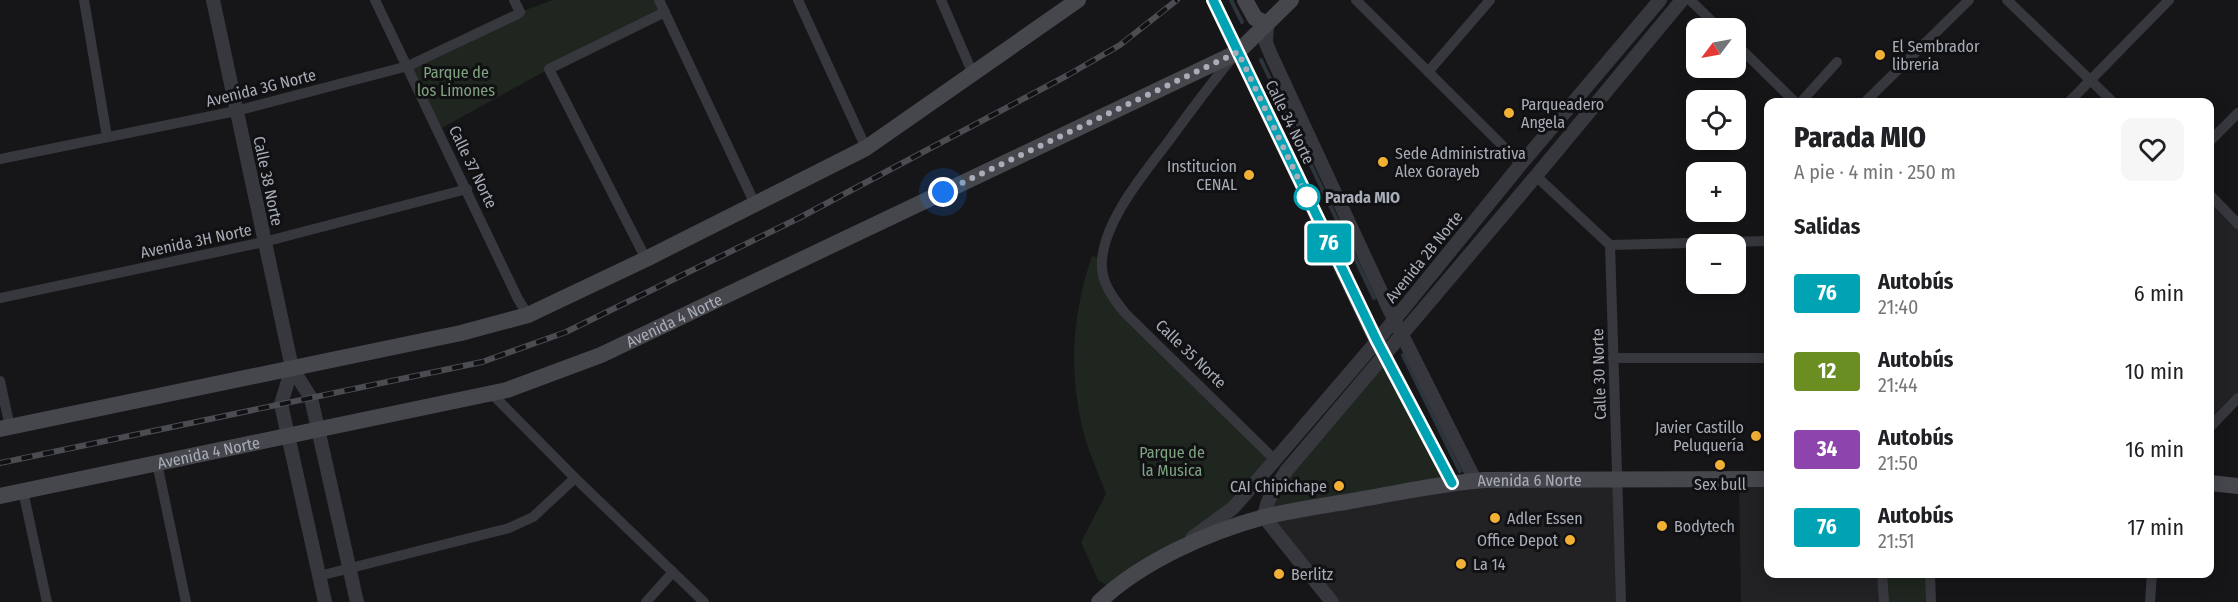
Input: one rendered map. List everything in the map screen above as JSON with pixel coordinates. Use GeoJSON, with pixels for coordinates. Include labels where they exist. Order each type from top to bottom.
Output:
{"type":"FeatureCollection","features":[{"type":"Feature","properties":{"kind":"main road"},"geometry":{"type":"LineString","coordinates":[[1245,0],[1255,18],[1267,24]]}},
{"type":"Feature","properties":{"kind":"main road","name":"Avenida 4 Norte"},"geometry":{"type":"LineString","coordinates":[[0,496],[507,390],[601,355],[1238,52],[1291,0]]}},
{"type":"Feature","properties":{"kind":"main road"},"geometry":{"type":"LineString","coordinates":[[5,428],[461,333],[528,315],[646,259],[866,148],[1075,1]]}},
{"type":"Feature","properties":{"kind":"main road","name":"Avenida 6 Norte"},"geometry":{"type":"LineString","coordinates":[[1099,602],[1113,589],[1178,549],[1264,517],[1475,480],[1764,479]]}},
{"type":"Feature","properties":{"kind":"main road"},"geometry":{"type":"LineString","coordinates":[[2214,483],[2238,486]]}},
{"type":"Feature","properties":{"kind":"street"},"geometry":{"type":"LineString","coordinates":[[84,0],[107,137]]}},
{"type":"Feature","properties":{"kind":"street","name":"Calle 38 Norte"},"geometry":{"type":"LineString","coordinates":[[213,0],[292,368],[311,398],[357,602]]}},
{"type":"Feature","properties":{"kind":"street","name":"Calle 37 Norte"},"geometry":{"type":"LineString","coordinates":[[375,0],[518,299],[528,315]]}},
{"type":"Feature","properties":{"kind":"street","name":"Avenida 3G Norte"},"geometry":{"type":"LineString","coordinates":[[0,159],[236,111],[408,66],[518,14],[520,12],[514,0]]}},
{"type":"Feature","properties":{"kind":"street"},"geometry":{"type":"LineString","coordinates":[[659,0],[755,204]]}},
{"type":"Feature","properties":{"kind":"street"},"geometry":{"type":"LineString","coordinates":[[798,0],[866,148]]}},
{"type":"Feature","properties":{"kind":"street"},"geometry":{"type":"LineString","coordinates":[[941,0],[974,74]]}},
{"type":"Feature","properties":{"kind":"street","name":"Calle 34 Norte"},"geometry":{"type":"LineString","coordinates":[[1213,0],[1384,356],[1452,483]]}},
{"type":"Feature","properties":{"kind":"street"},"geometry":{"type":"LineString","coordinates":[[1356,0],[1521,164]]}},
{"type":"Feature","properties":{"kind":"street"},"geometry":{"type":"LineString","coordinates":[[1428,72],[1490,0]]}},
{"type":"Feature","properties":{"kind":"street","name":"Avenida 2B Norte"},"geometry":{"type":"LineString","coordinates":[[1178,549],[1233,508],[1377,341],[1521,164],[1660,0]]}},
{"type":"Feature","properties":{"kind":"street","name":"Avenida 2B Norte"},"geometry":{"type":"LineString","coordinates":[[1264,517],[1271,495],[1287,470],[1682,0]]}},
{"type":"Feature","properties":{"kind":"street"},"geometry":{"type":"LineString","coordinates":[[1690,0],[1709,18]]}},
{"type":"Feature","properties":{"kind":"street"},"geometry":{"type":"LineString","coordinates":[[1869,98],[1969,0]]}},
{"type":"Feature","properties":{"kind":"street"},"geometry":{"type":"LineString","coordinates":[[2007,0],[2109,98]]}},
{"type":"Feature","properties":{"kind":"street"},"geometry":{"type":"LineString","coordinates":[[2073,98],[2169,0]]}},
{"type":"Feature","properties":{"kind":"street"},"geometry":{"type":"LineString","coordinates":[[646,259],[549,69],[665,12]]}},
{"type":"Feature","properties":{"kind":"street","name":"Calle 34 Norte"},"geometry":{"type":"LineString","coordinates":[[1267,24],[1266,43],[1394,319],[1475,480]]}},
{"type":"Feature","properties":{"kind":"street","name":"Calle 35 Norte"},"geometry":{"type":"LineString","coordinates":[[1238,52],[1131,191],[1105,243],[1101,262],[1104,281],[1113,299],[1125,313],[1275,460]]}},
{"type":"Feature","properties":{"kind":"street"},"geometry":{"type":"LineString","coordinates":[[1746,54],[1791,98]]}},
{"type":"Feature","properties":{"kind":"street"},"geometry":{"type":"LineString","coordinates":[[1805,98],[1837,62]]}},
{"type":"Feature","properties":{"kind":"street"},"geometry":{"type":"LineString","coordinates":[[2214,137],[2238,113]]}},
{"type":"Feature","properties":{"kind":"street"},"geometry":{"type":"LineString","coordinates":[[1536,176],[1610,245],[1764,241]]}},
{"type":"Feature","properties":{"kind":"street","name":"Avenida 3H Norte"},"geometry":{"type":"LineString","coordinates":[[0,298],[264,242],[467,189]]}},
{"type":"Feature","properties":{"kind":"street"},"geometry":{"type":"LineString","coordinates":[[2214,199],[2238,224]]}},
{"type":"Feature","properties":{"kind":"street","name":"Calle 30 Norte"},"geometry":{"type":"LineString","coordinates":[[1610,245],[1621,602]]}},
{"type":"Feature","properties":{"kind":"street"},"geometry":{"type":"LineString","coordinates":[[1613,358],[1764,358]]}},
{"type":"Feature","properties":{"kind":"street","name":"Calle 38 Norte"},"geometry":{"type":"LineString","coordinates":[[292,368],[281,404],[325,602]]}},
{"type":"Feature","properties":{"kind":"street"},"geometry":{"type":"LineString","coordinates":[[0,381],[5,428]]}},
{"type":"Feature","properties":{"kind":"street"},"geometry":{"type":"LineString","coordinates":[[491,393],[575,478],[704,602]]}},
{"type":"Feature","properties":{"kind":"street"},"geometry":{"type":"LineString","coordinates":[[2214,423],[2238,398]]}},
{"type":"Feature","properties":{"kind":"street"},"geometry":{"type":"LineString","coordinates":[[157,463],[186,602]]}},
{"type":"Feature","properties":{"kind":"street"},"geometry":{"type":"LineString","coordinates":[[319,576],[509,528],[533,517],[575,478]]}},
{"type":"Feature","properties":{"kind":"street"},"geometry":{"type":"LineString","coordinates":[[23,491],[47,602]]}},
{"type":"Feature","properties":{"kind":"street"},"geometry":{"type":"LineString","coordinates":[[1264,517],[1332,602]]}},
{"type":"Feature","properties":{"kind":"street"},"geometry":{"type":"LineString","coordinates":[[646,602],[673,572]]}},
{"type":"Feature","properties":{"kind":"street"},"geometry":{"type":"LineString","coordinates":[[1882,578],[1884,602]]}},
{"type":"Feature","properties":{"kind":"street"},"geometry":{"type":"LineString","coordinates":[[1930,578],[1931,602]]}},
{"type":"Feature","properties":{"kind":"street"},"geometry":{"type":"LineString","coordinates":[[2150,602],[2152,578]]}},
{"type":"Feature","properties":{"kind":"shaded area"},"geometry":{"type":"Polygon","coordinates":[[[2214,199],[2238,224],[2238,398],[2214,423],[2214,199]]]}},
{"type":"Feature","properties":{"kind":"shaded area"},"geometry":{"type":"Polygon","coordinates":[[[1739,479],[1764,479],[1764,578],[1882,578],[1884,602],[1741,602],[1739,479]]]}},
{"type":"Feature","properties":{"kind":"shaded area","name":"La 14"},"geometry":{"type":"Polygon","coordinates":[[[1617,480],[1621,602],[1332,602],[1264,517],[1452,483],[1617,480]]]}},
{"type":"Feature","properties":{"kind":"green space","name":"Parque de los Limones"},"geometry":{"type":"Polygon","coordinates":[[[553,0],[659,0],[665,12],[549,69],[438,130],[408,66],[520,12],[553,0]]]}},
{"type":"Feature","properties":{"kind":"green space","name":"Parque de la Musica"},"geometry":{"type":"Polygon","coordinates":[[[1092,256],[1099,258],[1113,299],[1275,460],[1233,508],[1113,589],[1098,580],[1081,542],[1106,494],[1084,434],[1074,367],[1076,322],[1092,256]]]}},
{"type":"Feature","properties":{"kind":"green space"},"geometry":{"type":"Polygon","coordinates":[[[1384,356],[1452,483],[1265,508],[1384,356]]]}},
{"type":"Feature","properties":{"kind":"green space"},"geometry":{"type":"Polygon","coordinates":[[[1882,578],[1930,578],[1931,602],[1884,602],[1882,578]]]}},
{"type":"Feature","properties":{"kind":"waterway"},"geometry":{"type":"LineString","coordinates":[[1231,0],[1242,22]]}},
{"type":"Feature","properties":{"kind":"waterway"},"geometry":{"type":"LineString","coordinates":[[1261,60],[1374,298]]}},
{"type":"Feature","properties":{"kind":"waterway"},"geometry":{"type":"LineString","coordinates":[[1403,355],[1460,471]]}},
{"type":"Feature","properties":{"kind":"railway"},"geometry":{"type":"LineString","coordinates":[[0,463],[482,362],[566,332],[799,218],[1068,75],[1120,45],[1177,0]]}},
{"type":"Feature","properties":{"kind":"bus line","name":"76"},"geometry":{"type":"LineString","coordinates":[[1213,0],[1377,341],[1452,483]]}},
{"type":"Feature","properties":{"kind":"place","name":"El Sembrador libreria"},"geometry":{"type":"Point","coordinates":[1880,55]}},
{"type":"Feature","properties":{"kind":"place","name":"Parqueadero Angela"},"geometry":{"type":"Point","coordinates":[1509,113]}},
{"type":"Feature","properties":{"kind":"place","name":"Sede Administrativa Alex Gorayeb"},"geometry":{"type":"Point","coordinates":[1383,162]}},
{"type":"Feature","properties":{"kind":"place","name":"Institucion CENAL"},"geometry":{"type":"Point","coordinates":[1249,175]}},
{"type":"Feature","properties":{"kind":"place","name":"Parada MIO"},"geometry":{"type":"Point","coordinates":[1307,197]}},
{"type":"Feature","properties":{"kind":"place","name":"Javier Castillo Peluquería"},"geometry":{"type":"Point","coordinates":[1756,436]}},
{"type":"Feature","properties":{"kind":"place","name":"Sex bull"},"geometry":{"type":"Point","coordinates":[1720,465]}},
{"type":"Feature","properties":{"kind":"place","name":"CAI Chipichape"},"geometry":{"type":"Point","coordinates":[1339,486]}},
{"type":"Feature","properties":{"kind":"place","name":"Adler Essen"},"geometry":{"type":"Point","coordinates":[1495,518]}},
{"type":"Feature","properties":{"kind":"place","name":"Bodytech"},"geometry":{"type":"Point","coordinates":[1662,526]}},
{"type":"Feature","properties":{"kind":"place","name":"Office Depot"},"geometry":{"type":"Point","coordinates":[1570,540]}},
{"type":"Feature","properties":{"kind":"place","name":"La 14"},"geometry":{"type":"Point","coordinates":[1461,564]}},
{"type":"Feature","properties":{"kind":"place","name":"Berlitz"},"geometry":{"type":"Point","coordinates":[1279,574]}},
{"type":"Feature","properties":{"kind":"route"},"geometry":{"type":"LineString","coordinates":[[943,192],[1238,52],[1307,197]]}}]}
